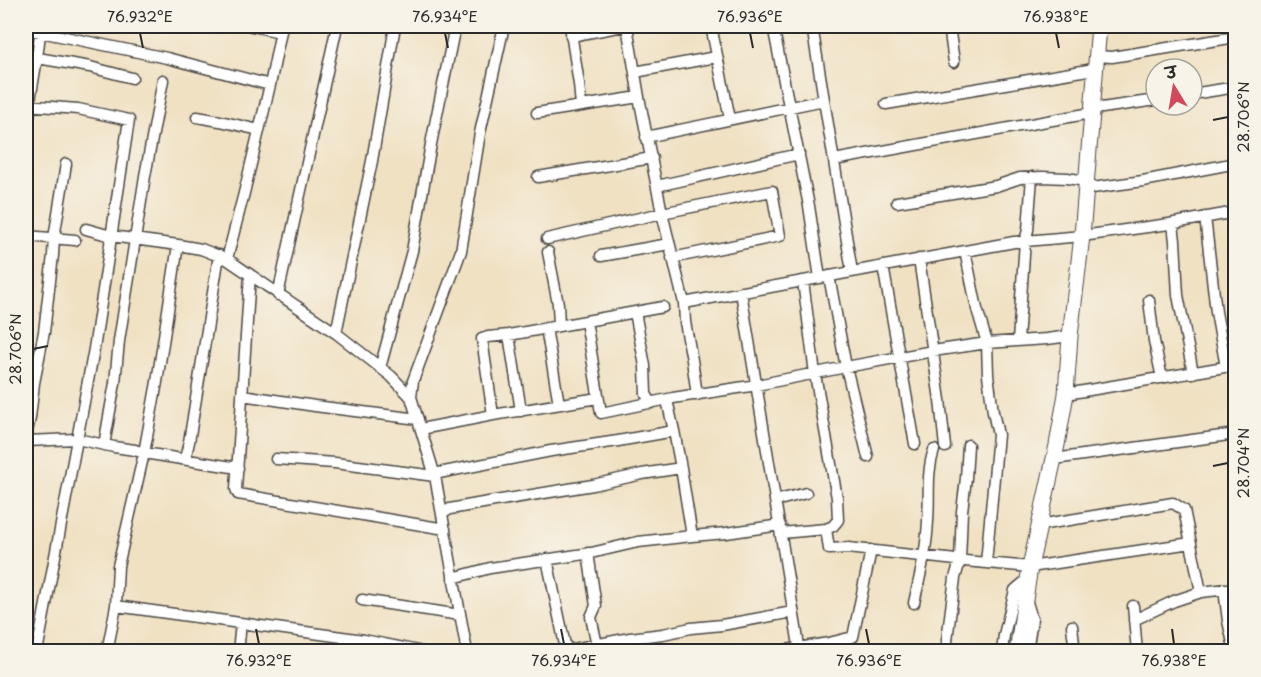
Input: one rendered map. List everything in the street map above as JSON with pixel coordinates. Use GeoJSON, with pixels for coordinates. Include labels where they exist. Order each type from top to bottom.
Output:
{"type":"FeatureCollection","features":[{"type":"Feature","properties":{"kind":"main road"},"geometry":{"type":"LineString","coordinates":[[1017,651],[1029,573],[1066,394],[1070,336],[1082,236],[1099,26]]}},
{"type":"Feature","properties":{"kind":"street"},"geometry":{"type":"LineString","coordinates":[[185,459],[223,257],[259,130],[281,29],[251,26]]}},
{"type":"Feature","properties":{"kind":"street"},"geometry":{"type":"LineString","coordinates":[[279,295],[337,26]]}},
{"type":"Feature","properties":{"kind":"street"},"geometry":{"type":"LineString","coordinates":[[336,333],[372,161],[395,26]]}},
{"type":"Feature","properties":{"kind":"street"},"geometry":{"type":"LineString","coordinates":[[380,368],[412,251],[430,144],[455,26]]}},
{"type":"Feature","properties":{"kind":"street"},"geometry":{"type":"LineString","coordinates":[[411,397],[413,381],[461,251],[480,133],[504,26]]}},
{"type":"Feature","properties":{"kind":"street"},"geometry":{"type":"LineString","coordinates":[[581,106],[570,31],[625,26],[662,213],[684,303],[697,394]]}},
{"type":"Feature","properties":{"kind":"street"},"geometry":{"type":"LineString","coordinates":[[711,26],[730,119]]}},
{"type":"Feature","properties":{"kind":"street"},"geometry":{"type":"LineString","coordinates":[[773,26],[825,277],[868,457]]}},
{"type":"Feature","properties":{"kind":"street"},"geometry":{"type":"LineString","coordinates":[[812,26],[852,272]]}},
{"type":"Feature","properties":{"kind":"street"},"geometry":{"type":"LineString","coordinates":[[949,26],[954,62]]}},
{"type":"Feature","properties":{"kind":"street"},"geometry":{"type":"LineString","coordinates":[[26,29],[41,28],[270,84]]}},
{"type":"Feature","properties":{"kind":"street"},"geometry":{"type":"LineString","coordinates":[[26,130],[30,110],[27,105],[41,28]]}},
{"type":"Feature","properties":{"kind":"street"},"geometry":{"type":"LineString","coordinates":[[886,104],[1112,57],[1236,37]]}},
{"type":"Feature","properties":{"kind":"street"},"geometry":{"type":"LineString","coordinates":[[26,56],[90,67],[132,78]]}},
{"type":"Feature","properties":{"kind":"street"},"geometry":{"type":"LineString","coordinates":[[634,72],[716,57]]}},
{"type":"Feature","properties":{"kind":"street"},"geometry":{"type":"LineString","coordinates":[[104,445],[162,80]]}},
{"type":"Feature","properties":{"kind":"street"},"geometry":{"type":"LineString","coordinates":[[1204,92],[1236,87]]}},
{"type":"Feature","properties":{"kind":"street"},"geometry":{"type":"LineString","coordinates":[[537,113],[639,97]]}},
{"type":"Feature","properties":{"kind":"street"},"geometry":{"type":"LineString","coordinates":[[646,137],[824,100]]}},
{"type":"Feature","properties":{"kind":"street"},"geometry":{"type":"LineString","coordinates":[[834,160],[1092,109],[1144,102]]}},
{"type":"Feature","properties":{"kind":"street"},"geometry":{"type":"LineString","coordinates":[[27,105],[78,109],[129,120],[94,349],[37,651]]}},
{"type":"Feature","properties":{"kind":"street"},"geometry":{"type":"LineString","coordinates":[[196,117],[259,130]]}},
{"type":"Feature","properties":{"kind":"street"},"geometry":{"type":"LineString","coordinates":[[657,186],[799,154]]}},
{"type":"Feature","properties":{"kind":"street"},"geometry":{"type":"LineString","coordinates":[[538,177],[652,158]]}},
{"type":"Feature","properties":{"kind":"street"},"geometry":{"type":"LineString","coordinates":[[897,202],[996,186],[1020,178],[1067,178],[1086,185],[1143,181],[1236,163]]}},
{"type":"Feature","properties":{"kind":"street"},"geometry":{"type":"LineString","coordinates":[[26,436],[44,332],[54,238],[66,164]]}},
{"type":"Feature","properties":{"kind":"street"},"geometry":{"type":"LineString","coordinates":[[1018,341],[1032,177]]}},
{"type":"Feature","properties":{"kind":"street"},"geometry":{"type":"LineString","coordinates":[[547,239],[772,191],[780,236],[672,258]]}},
{"type":"Feature","properties":{"kind":"street"},"geometry":{"type":"LineString","coordinates":[[684,303],[1014,242],[1173,224],[1236,212]]}},
{"type":"Feature","properties":{"kind":"street"},"geometry":{"type":"LineString","coordinates":[[1066,394],[1231,366],[1216,312],[1205,218]]}},
{"type":"Feature","properties":{"kind":"street"},"geometry":{"type":"LineString","coordinates":[[1173,224],[1178,295],[1193,373]]}},
{"type":"Feature","properties":{"kind":"street"},"geometry":{"type":"LineString","coordinates":[[86,229],[111,236],[201,249],[223,257],[336,333],[391,376],[411,397],[435,475],[467,651]]}},
{"type":"Feature","properties":{"kind":"street"},"geometry":{"type":"LineString","coordinates":[[26,236],[75,240]]}},
{"type":"Feature","properties":{"kind":"street"},"geometry":{"type":"LineString","coordinates":[[601,256],[669,244]]}},
{"type":"Feature","properties":{"kind":"street"},"geometry":{"type":"LineString","coordinates":[[107,651],[116,606],[118,566],[144,453],[178,245]]}},
{"type":"Feature","properties":{"kind":"street"},"geometry":{"type":"LineString","coordinates":[[965,251],[977,309],[987,343],[988,375],[998,435],[986,563]]}},
{"type":"Feature","properties":{"kind":"street"},"geometry":{"type":"LineString","coordinates":[[548,252],[558,304],[559,326]]}},
{"type":"Feature","properties":{"kind":"street"},"geometry":{"type":"LineString","coordinates":[[914,603],[925,557],[931,459],[940,448],[933,351],[919,260]]}},
{"type":"Feature","properties":{"kind":"street"},"geometry":{"type":"LineString","coordinates":[[883,266],[915,444]]}},
{"type":"Feature","properties":{"kind":"street"},"geometry":{"type":"LineString","coordinates":[[250,275],[236,489],[238,494],[445,529]]}},
{"type":"Feature","properties":{"kind":"street"},"geometry":{"type":"LineString","coordinates":[[453,578],[490,568],[588,553],[638,542],[781,529],[826,529],[833,526],[838,520],[837,498],[815,374],[803,281]]}},
{"type":"Feature","properties":{"kind":"street"},"geometry":{"type":"LineString","coordinates":[[741,292],[800,650]]}},
{"type":"Feature","properties":{"kind":"street"},"geometry":{"type":"LineString","coordinates":[[1149,300],[1154,341],[1162,378]]}},
{"type":"Feature","properties":{"kind":"street"},"geometry":{"type":"LineString","coordinates":[[493,415],[482,339],[663,307]]}},
{"type":"Feature","properties":{"kind":"street"},"geometry":{"type":"LineString","coordinates":[[634,312],[645,366],[646,394],[651,403]]}},
{"type":"Feature","properties":{"kind":"street"},"geometry":{"type":"LineString","coordinates":[[585,321],[600,413],[933,351],[987,343],[1070,336]]}},
{"type":"Feature","properties":{"kind":"street"},"geometry":{"type":"LineString","coordinates":[[546,328],[559,404]]}},
{"type":"Feature","properties":{"kind":"street"},"geometry":{"type":"LineString","coordinates":[[509,335],[521,411]]}},
{"type":"Feature","properties":{"kind":"street"},"geometry":{"type":"LineString","coordinates":[[242,395],[420,424],[598,398]]}},
{"type":"Feature","properties":{"kind":"street"},"geometry":{"type":"LineString","coordinates":[[667,399],[692,536]]}},
{"type":"Feature","properties":{"kind":"street"},"geometry":{"type":"LineString","coordinates":[[276,459],[335,463],[435,475],[467,466],[674,431]]}},
{"type":"Feature","properties":{"kind":"street"},"geometry":{"type":"LineString","coordinates":[[1054,459],[1236,434]]}},
{"type":"Feature","properties":{"kind":"street"},"geometry":{"type":"LineString","coordinates":[[26,441],[77,439],[144,453],[238,468]]}},
{"type":"Feature","properties":{"kind":"street"},"geometry":{"type":"LineString","coordinates":[[948,651],[947,640],[955,578],[960,561],[968,445]]}},
{"type":"Feature","properties":{"kind":"street"},"geometry":{"type":"LineString","coordinates":[[442,514],[450,509],[483,502],[593,485],[681,468]]}},
{"type":"Feature","properties":{"kind":"street"},"geometry":{"type":"LineString","coordinates":[[775,501],[806,493]]}},
{"type":"Feature","properties":{"kind":"street"},"geometry":{"type":"LineString","coordinates":[[1039,525],[1173,502],[1184,510],[1201,592]]}},
{"type":"Feature","properties":{"kind":"street"},"geometry":{"type":"LineString","coordinates":[[826,529],[829,549],[871,550],[986,563],[1029,573],[1191,543]]}},
{"type":"Feature","properties":{"kind":"street"},"geometry":{"type":"LineString","coordinates":[[774,651],[800,650],[853,638],[871,550]]}},
{"type":"Feature","properties":{"kind":"street"},"geometry":{"type":"LineString","coordinates":[[588,553],[596,606],[591,617],[597,645]]}},
{"type":"Feature","properties":{"kind":"street"},"geometry":{"type":"LineString","coordinates":[[547,560],[562,651],[793,612]]}},
{"type":"Feature","properties":{"kind":"street"},"geometry":{"type":"LineString","coordinates":[[1002,651],[1015,590],[1029,573]]}},
{"type":"Feature","properties":{"kind":"street"},"geometry":{"type":"LineString","coordinates":[[1134,620],[1174,601],[1201,592],[1230,589],[1228,621],[1235,651]]}},
{"type":"Feature","properties":{"kind":"street"},"geometry":{"type":"LineString","coordinates":[[1026,597],[1032,619],[1026,651]]}},
{"type":"Feature","properties":{"kind":"street"},"geometry":{"type":"LineString","coordinates":[[362,600],[460,615]]}},
{"type":"Feature","properties":{"kind":"street"},"geometry":{"type":"LineString","coordinates":[[116,606],[364,640],[423,651]]}},
{"type":"Feature","properties":{"kind":"street"},"geometry":{"type":"LineString","coordinates":[[1133,606],[1137,651]]}},
{"type":"Feature","properties":{"kind":"street"},"geometry":{"type":"LineString","coordinates":[[238,651],[241,622]]}},
{"type":"Feature","properties":{"kind":"street"},"geometry":{"type":"LineString","coordinates":[[1072,626],[1075,651]]}},
{"type":"Feature","properties":{"kind":"street"},"geometry":{"type":"LineString","coordinates":[[361,651],[364,640]]}}]}
